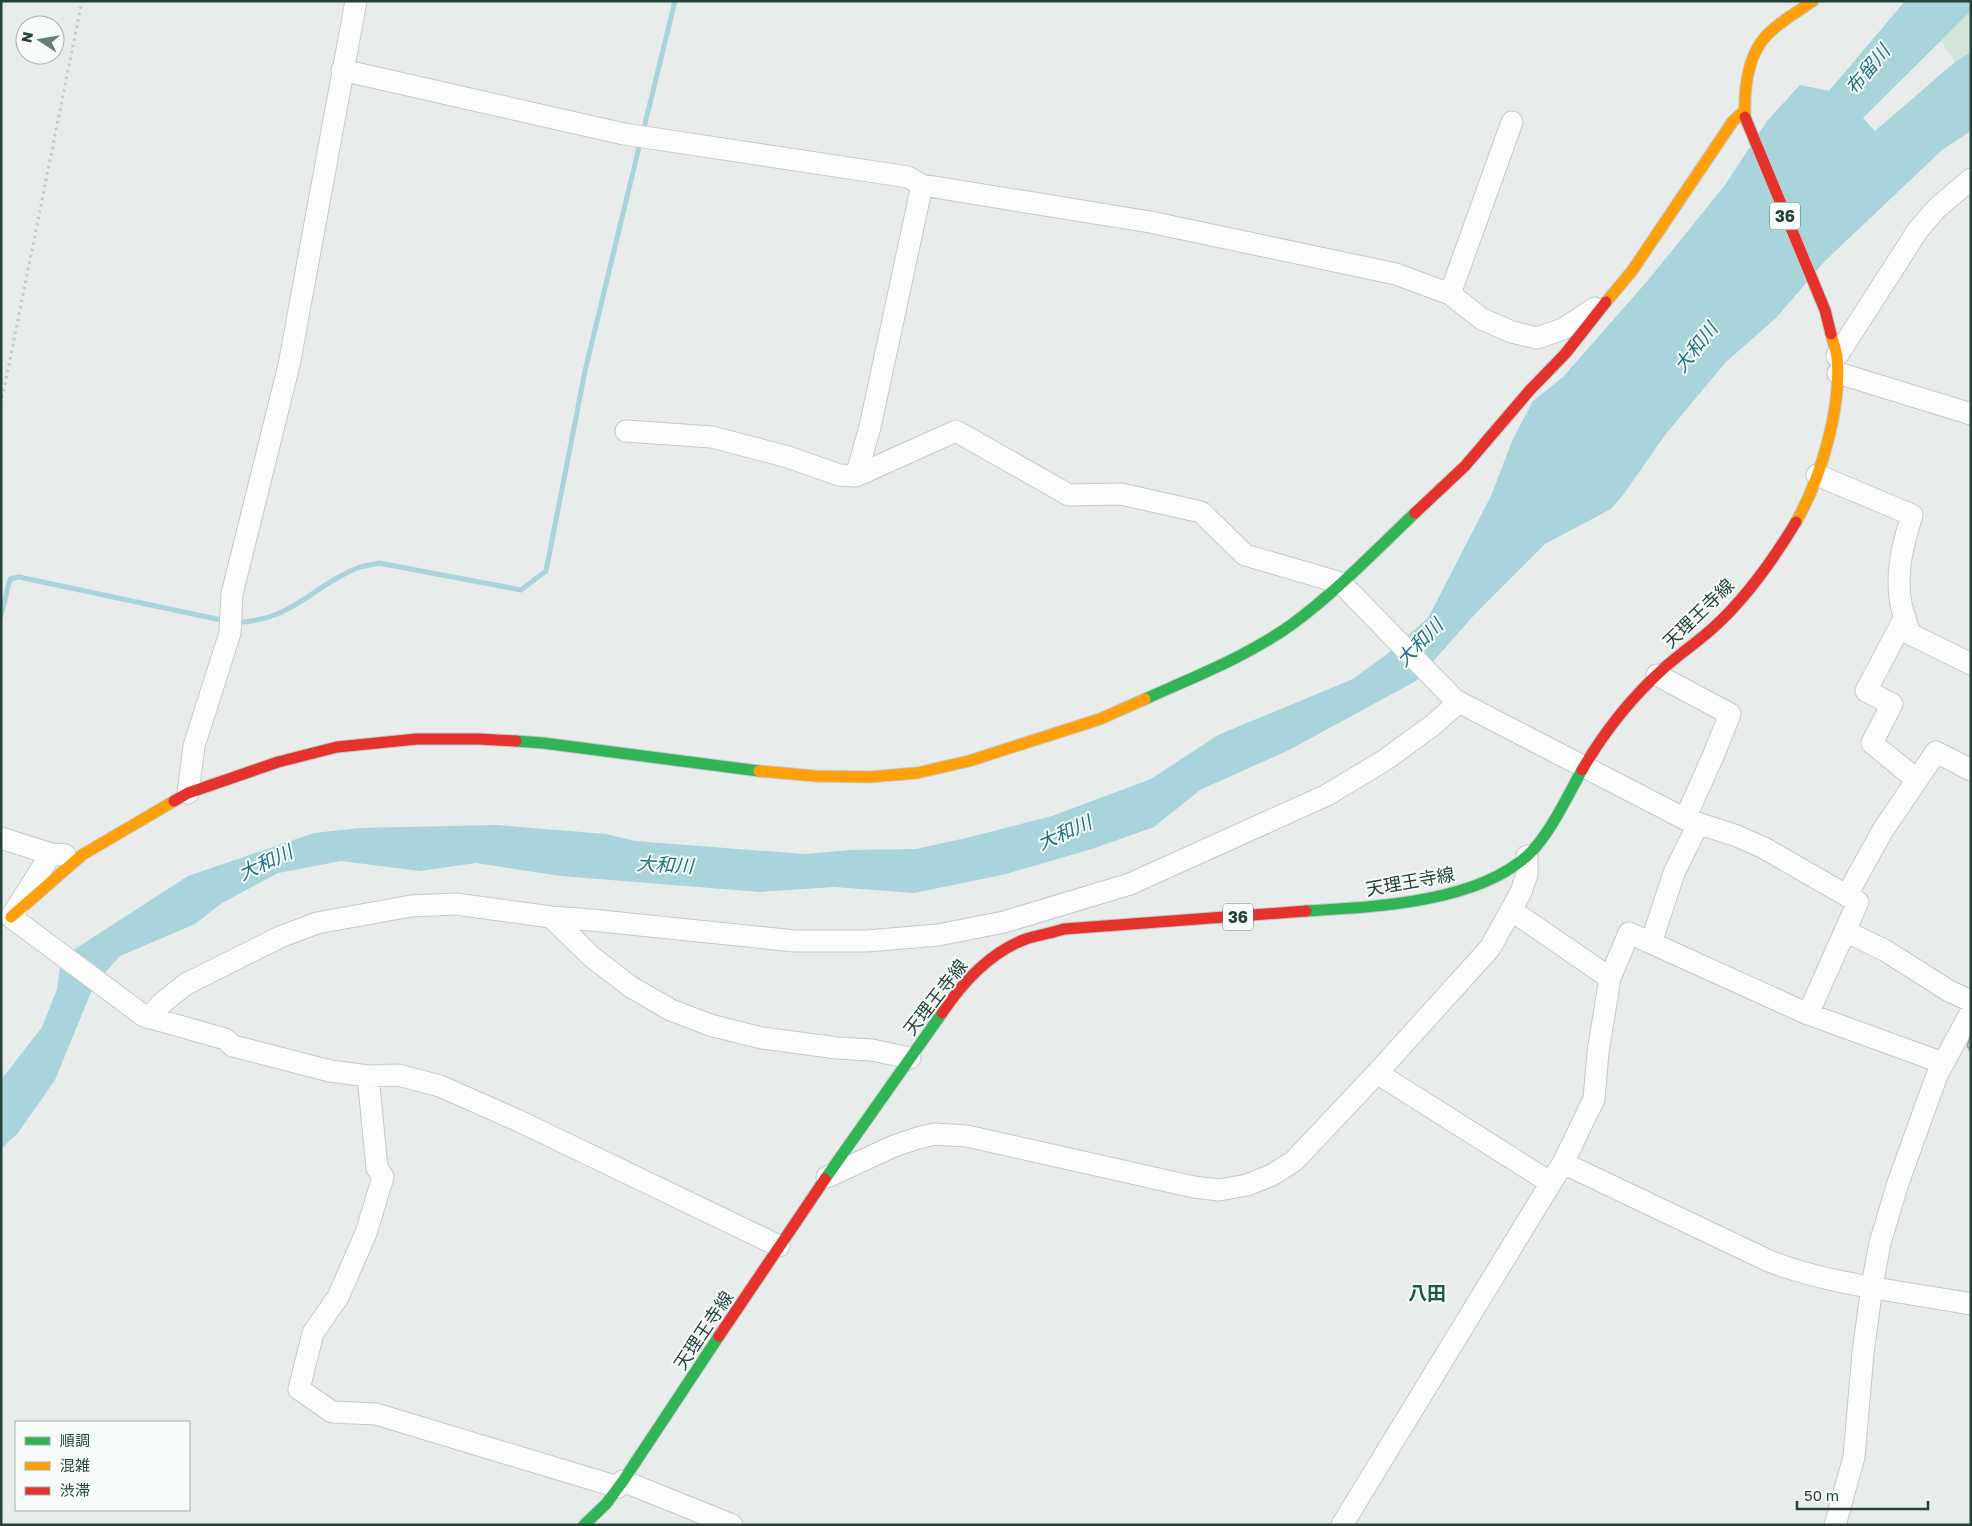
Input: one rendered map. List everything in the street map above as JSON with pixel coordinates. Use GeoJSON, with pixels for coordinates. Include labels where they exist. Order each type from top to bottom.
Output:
{"type":"FeatureCollection","features":[{"type":"Feature","properties":{"kind":"main road","name":"天理王寺線"},"geometry":{"type":"LineString","coordinates":[[584,1525],[606,1504],[621,1484],[779,1246],[952,997],[974,972],[997,953],[1025,939],[1064,929],[1395,905],[1468,888],[1498,875],[1527,856],[1550,827],[1584,767],[1615,719],[1657,676],[1714,626],[1744,595],[1770,562],[1801,513],[1817,475],[1832,426],[1837,396],[1837,364],[1825,310],[1745,116],[1746,85],[1751,63],[1765,37],[1812,1]]}},
{"type":"Feature","properties":{"kind":"main road"},"geometry":{"type":"LineString","coordinates":[[15,919],[82,855],[188,793],[278,762],[337,747],[417,739],[478,739],[544,744],[733,768],[815,776],[869,777],[917,773],[969,761],[1100,719],[1230,661],[1290,625],[1343,585],[1465,466],[1530,390],[1565,354],[1632,271],[1733,121],[1745,116]]}},
{"type":"Feature","properties":{"kind":"street"},"geometry":{"type":"LineString","coordinates":[[188,793],[194,746],[230,633],[232,594],[289,365],[356,1]]}},
{"type":"Feature","properties":{"kind":"street"},"geometry":{"type":"LineString","coordinates":[[342,70],[624,134],[908,177],[922,185],[1150,222],[1396,274],[1450,294],[1482,319],[1512,332],[1537,338],[1563,329],[1606,301]]}},
{"type":"Feature","properties":{"kind":"street"},"geometry":{"type":"LineString","coordinates":[[1450,294],[1512,122]]}},
{"type":"Feature","properties":{"kind":"street"},"geometry":{"type":"LineString","coordinates":[[1971,179],[1936,209],[1918,230],[1837,364],[1971,414]]}},
{"type":"Feature","properties":{"kind":"street"},"geometry":{"type":"LineString","coordinates":[[856,476],[870,427],[922,185]]}},
{"type":"Feature","properties":{"kind":"street"},"geometry":{"type":"LineString","coordinates":[[626,431],[712,437],[788,457],[838,475],[856,476],[956,431],[1069,495],[1121,494],[1201,512],[1245,555],[1343,585],[1457,701],[1691,822],[1737,836],[1764,848],[1858,902],[1808,1014]]}},
{"type":"Feature","properties":{"kind":"street"},"geometry":{"type":"LineString","coordinates":[[1817,475],[1912,515],[1902,547],[1898,575],[1901,604],[1910,634],[1971,664]]}},
{"type":"Feature","properties":{"kind":"street"},"geometry":{"type":"LineString","coordinates":[[1905,617],[1866,691],[1892,704],[1872,743],[1917,780]]}},
{"type":"Feature","properties":{"kind":"street"},"geometry":{"type":"LineString","coordinates":[[1651,943],[1710,763],[1730,714],[1657,676]]}},
{"type":"Feature","properties":{"kind":"street"},"geometry":{"type":"LineString","coordinates":[[147,1017],[162,1002],[186,984],[280,937],[317,923],[411,906],[456,904],[551,917],[795,941],[867,941],[938,935],[1004,922],[1130,884],[1327,796],[1385,760],[1433,725],[1457,701]]}},
{"type":"Feature","properties":{"kind":"street"},"geometry":{"type":"LineString","coordinates":[[1847,895],[1883,830],[1936,752],[1971,770]]}},
{"type":"Feature","properties":{"kind":"street"},"geometry":{"type":"LineString","coordinates":[[1,838],[51,854],[82,855]]}},
{"type":"Feature","properties":{"kind":"street"},"geometry":{"type":"LineString","coordinates":[[51,854],[15,919],[147,1017],[224,1039],[233,1046],[330,1071],[368,1076],[398,1075],[440,1086],[526,1124],[779,1246]]}},
{"type":"Feature","properties":{"kind":"street"},"geometry":{"type":"LineString","coordinates":[[828,1177],[894,1146],[934,1134],[967,1136],[1194,1187],[1220,1190],[1246,1185],[1272,1175],[1294,1161],[1490,948],[1512,910],[1527,874],[1527,856]]}},
{"type":"Feature","properties":{"kind":"street"},"geometry":{"type":"LineString","coordinates":[[1512,910],[1610,978]]}},
{"type":"Feature","properties":{"kind":"street"},"geometry":{"type":"LineString","coordinates":[[551,917],[592,957],[631,987],[671,1010],[710,1025],[762,1038],[837,1048],[872,1050],[910,1058]]}},
{"type":"Feature","properties":{"kind":"street"},"geometry":{"type":"LineString","coordinates":[[1845,931],[1886,951],[1949,991],[1971,1001]]}},
{"type":"Feature","properties":{"kind":"street"},"geometry":{"type":"LineString","coordinates":[[1342,1525],[1563,1163],[1594,1099],[1598,1052],[1610,978],[1629,933],[1808,1014],[1943,1063]]}},
{"type":"Feature","properties":{"kind":"street"},"geometry":{"type":"LineString","coordinates":[[1835,1525],[1854,1457],[1863,1353],[1872,1286],[1887,1215],[1943,1063],[1971,1012]]}},
{"type":"Feature","properties":{"kind":"street"},"geometry":{"type":"LineString","coordinates":[[1377,1073],[1551,1183]]}},
{"type":"Feature","properties":{"kind":"street"},"geometry":{"type":"LineString","coordinates":[[368,1076],[377,1168],[383,1177],[366,1233],[338,1297],[313,1333],[299,1389],[332,1412],[376,1414],[621,1484],[732,1525]]}},
{"type":"Feature","properties":{"kind":"street"},"geometry":{"type":"LineString","coordinates":[[1563,1163],[1769,1261],[1794,1271],[1971,1304]]}},
{"type":"Feature","properties":{"kind":"path"},"geometry":{"type":"LineString","coordinates":[[1,404],[82,1]]}},
{"type":"Feature","properties":{"kind":"green space"},"geometry":{"type":"Polygon","coordinates":[[[1971,11],[1971,52],[1955,62],[1941,41],[1971,11]]]}},
{"type":"Feature","properties":{"kind":"water"},"geometry":{"type":"Polygon","coordinates":[[[1905,1],[1971,1],[1971,11],[1863,118],[1875,131],[1955,62],[1971,52],[1971,131],[1942,150],[1825,261],[1776,318],[1726,362],[1665,435],[1611,509],[1545,544],[1475,614],[1416,681],[1289,750],[1200,790],[1154,827],[1092,849],[1002,875],[914,893],[834,887],[760,892],[561,876],[476,863],[420,871],[341,861],[278,873],[222,903],[195,924],[120,956],[94,985],[55,1080],[18,1133],[1,1149],[1,1080],[42,1027],[57,989],[61,958],[188,876],[314,833],[360,828],[497,825],[606,834],[635,841],[804,854],[850,850],[916,849],[1052,816],[1151,779],[1218,735],[1353,679],[1387,654],[1428,618],[1491,496],[1512,441],[1533,401],[1563,377],[1649,279],[1725,185],[1767,121],[1800,85],[1829,91],[1905,1]]]}},
{"type":"Feature","properties":{"kind":"building"},"geometry":{"type":"Polygon","coordinates":[[[1971,1032],[1971,1047],[1967,1047],[1971,1032]]]}},
{"type":"Feature","properties":{"kind":"waterway"},"geometry":{"type":"LineString","coordinates":[[643,132],[675,1]]}},
{"type":"Feature","properties":{"kind":"waterway"},"geometry":{"type":"LineString","coordinates":[[234,622],[253,621],[270,617],[300,602],[344,574],[360,567],[379,563],[521,590],[546,571],[585,371],[640,143]]}},
{"type":"Feature","properties":{"kind":"waterway"},"geometry":{"type":"LineString","coordinates":[[1,616],[10,579],[19,577],[226,621]]}},
{"type":"Feature","properties":{"kind":"traffic: fast"},"geometry":{"type":"LineString","coordinates":[[1145,699],[1238,657],[1291,625],[1339,585],[1415,513]]}},
{"type":"Feature","properties":{"kind":"traffic: fast"},"geometry":{"type":"LineString","coordinates":[[516,741],[759,771]]}},
{"type":"Feature","properties":{"kind":"traffic: fast"},"geometry":{"type":"LineString","coordinates":[[1306,911],[1422,900],[1480,884],[1505,872],[1527,856],[1543,838],[1582,770]]}},
{"type":"Feature","properties":{"kind":"traffic: fast"},"geometry":{"type":"LineString","coordinates":[[825,1179],[942,1013]]}},
{"type":"Feature","properties":{"kind":"traffic: fast"},"geometry":{"type":"LineString","coordinates":[[584,1525],[606,1504],[623,1481],[719,1336]]}},
{"type":"Feature","properties":{"kind":"traffic: slow"},"geometry":{"type":"LineString","coordinates":[[1745,117],[1748,74],[1760,44],[1766,36],[1788,17],[1813,1]]}},
{"type":"Feature","properties":{"kind":"traffic: slow"},"geometry":{"type":"LineString","coordinates":[[1606,302],[1632,271],[1733,121],[1744,111]]}},
{"type":"Feature","properties":{"kind":"traffic: slow"},"geometry":{"type":"LineString","coordinates":[[1796,522],[1814,485],[1833,420],[1838,377],[1837,354],[1831,334]]}},
{"type":"Feature","properties":{"kind":"traffic: slow"},"geometry":{"type":"LineString","coordinates":[[759,771],[815,776],[869,777],[917,773],[969,761],[1100,719],[1145,699]]}},
{"type":"Feature","properties":{"kind":"traffic: slow"},"geometry":{"type":"LineString","coordinates":[[11,917],[82,855],[174,801]]}},
{"type":"Feature","properties":{"kind":"traffic: jam"},"geometry":{"type":"LineString","coordinates":[[1745,117],[1825,310],[1831,334]]}},
{"type":"Feature","properties":{"kind":"traffic: jam"},"geometry":{"type":"LineString","coordinates":[[1415,513],[1465,466],[1530,390],[1565,354],[1606,302]]}},
{"type":"Feature","properties":{"kind":"traffic: jam"},"geometry":{"type":"LineString","coordinates":[[1582,770],[1599,742],[1651,680],[1702,638],[1738,603],[1769,564],[1796,522]]}},
{"type":"Feature","properties":{"kind":"traffic: jam"},"geometry":{"type":"LineString","coordinates":[[174,801],[188,793],[278,762],[337,747],[417,739],[516,741]]}},
{"type":"Feature","properties":{"kind":"traffic: jam"},"geometry":{"type":"LineString","coordinates":[[942,1013],[978,969],[1001,952],[1026,939],[1064,929],[1306,911]]}},
{"type":"Feature","properties":{"kind":"traffic: jam"},"geometry":{"type":"LineString","coordinates":[[719,1336],[825,1179]]}},
{"type":"Feature","properties":{"kind":"district","name":"八田"},"geometry":{"type":"Point","coordinates":[1427,1292]}},
{"type":"Feature","properties":{"kind":"water label","name":"布留川"},"geometry":{"type":"Point","coordinates":[1867,69]}},
{"type":"Feature","properties":{"kind":"water label","name":"大和川"},"geometry":{"type":"Point","coordinates":[1695,347]}},
{"type":"Feature","properties":{"kind":"water label","name":"大和川"},"geometry":{"type":"Point","coordinates":[1419,642]}},
{"type":"Feature","properties":{"kind":"water label","name":"大和川"},"geometry":{"type":"Point","coordinates":[1064,832]}},
{"type":"Feature","properties":{"kind":"water label","name":"大和川"},"geometry":{"type":"Point","coordinates":[265,862]}},
{"type":"Feature","properties":{"kind":"water label","name":"大和川"},"geometry":{"type":"Point","coordinates":[665,864]}}]}
